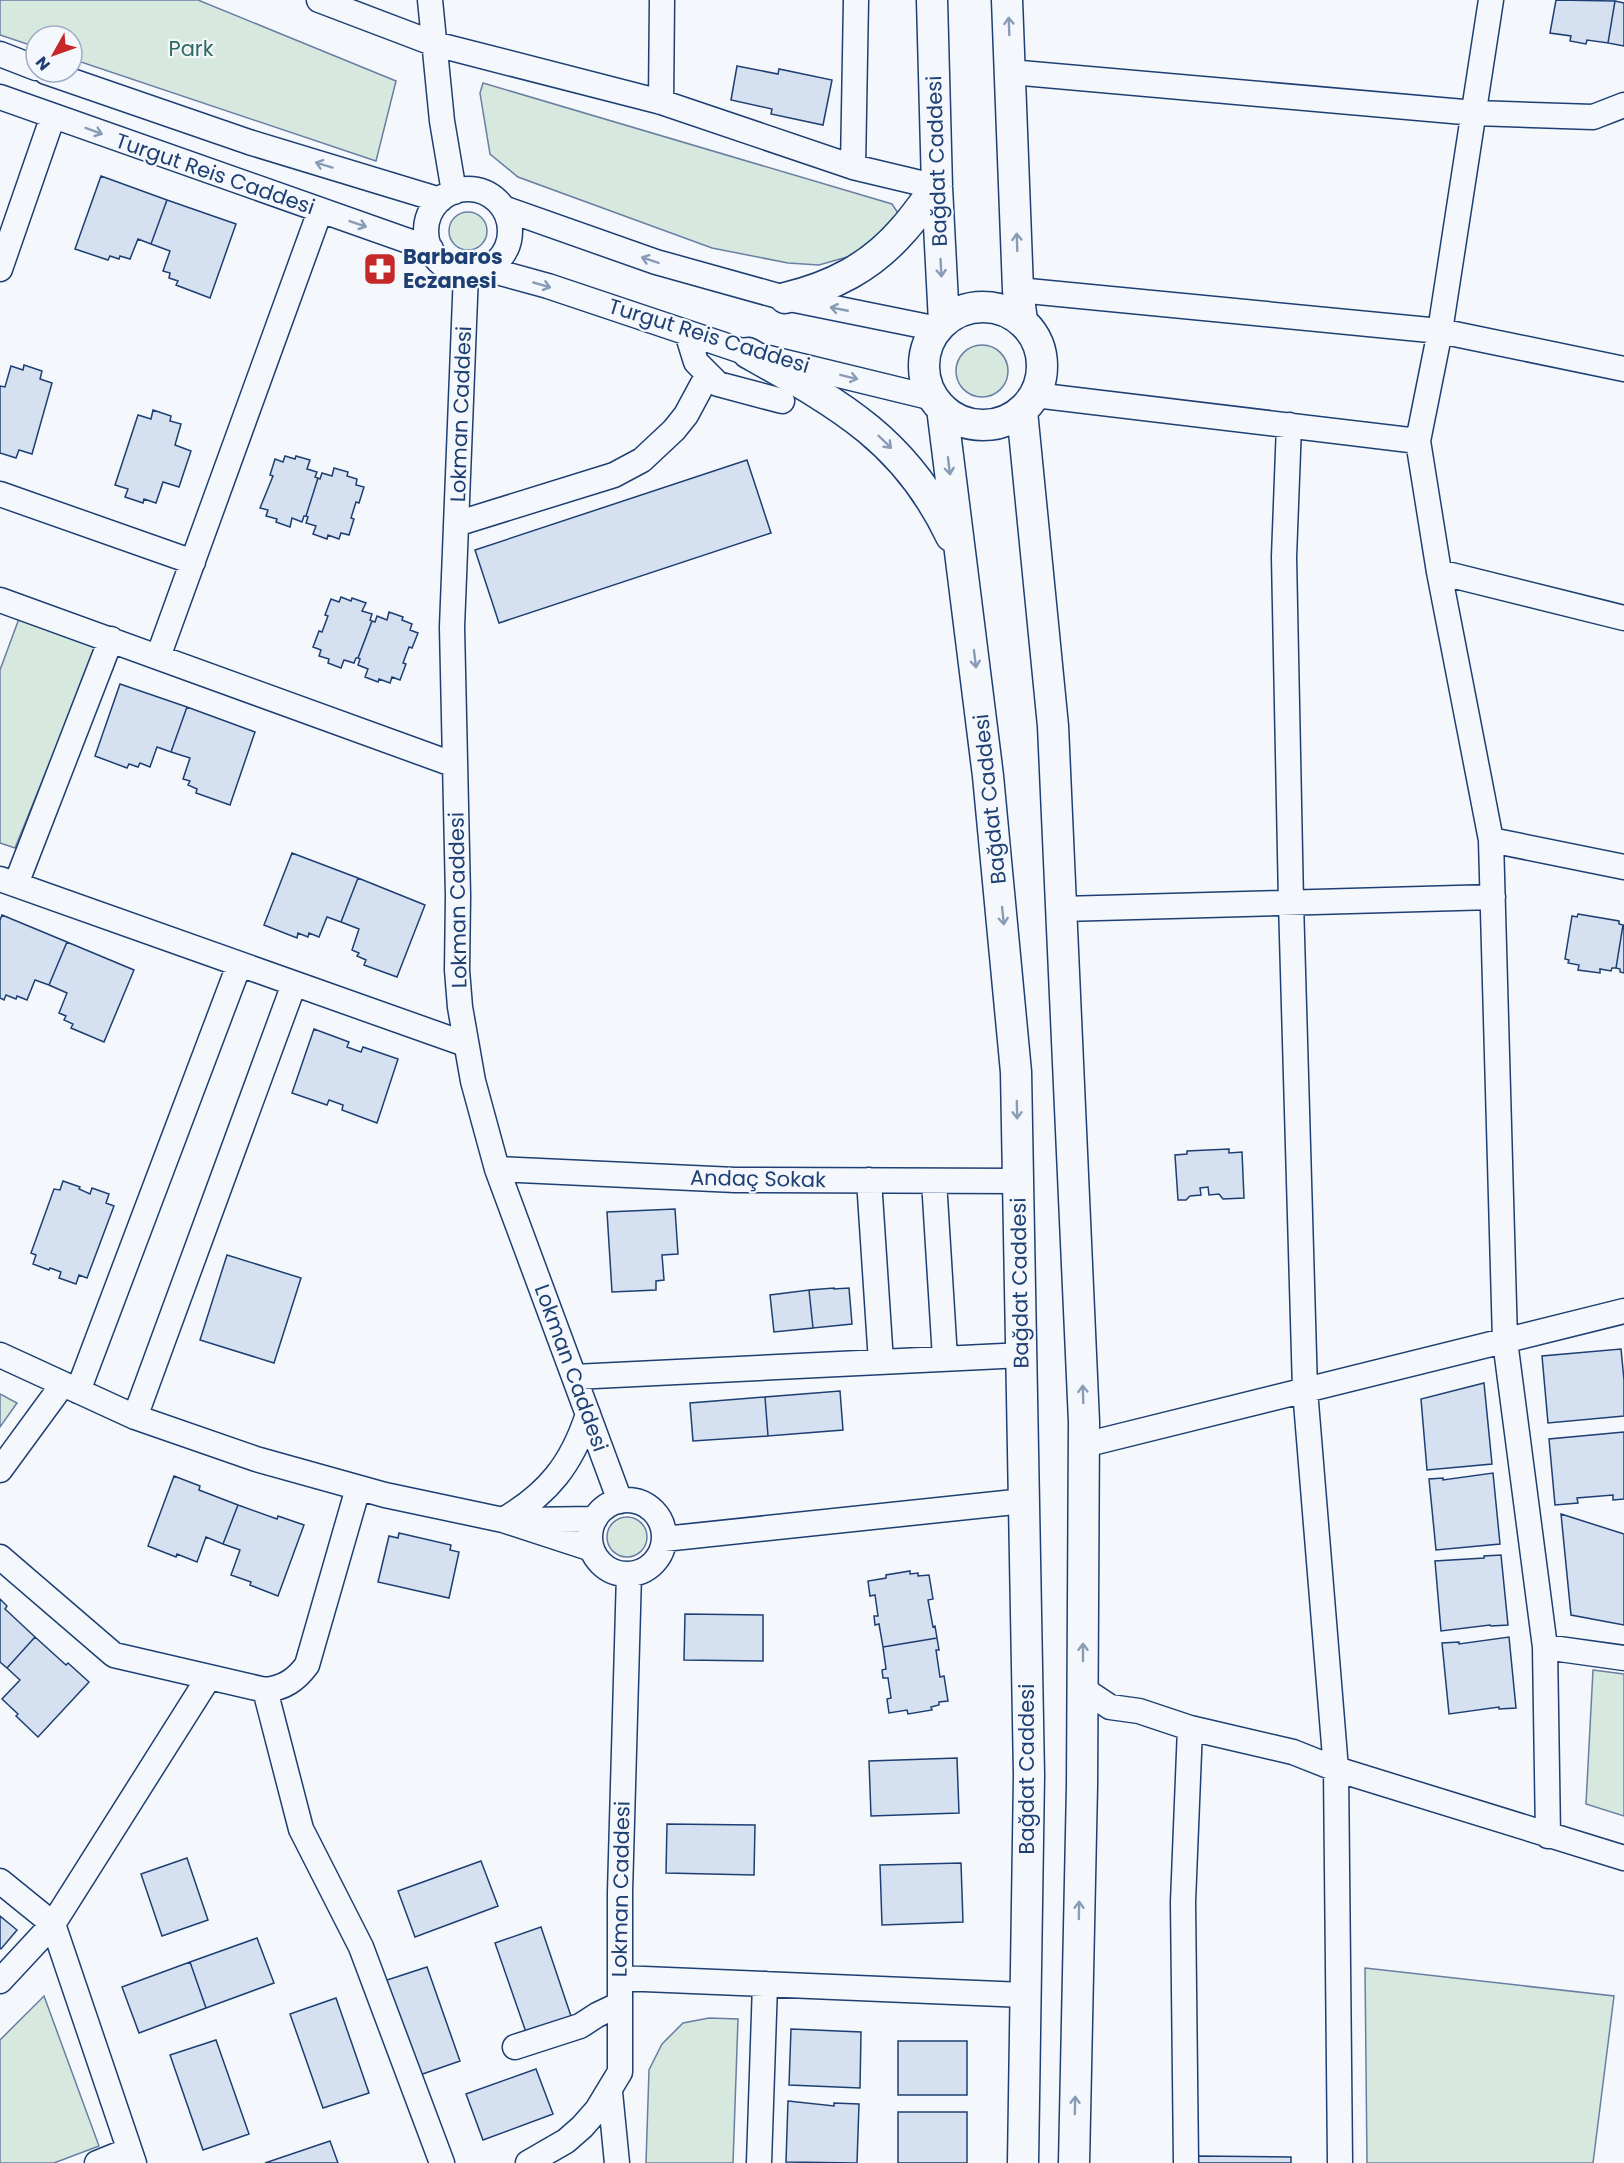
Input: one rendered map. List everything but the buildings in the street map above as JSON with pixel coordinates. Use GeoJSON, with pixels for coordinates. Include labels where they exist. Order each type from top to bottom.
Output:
{"type":"FeatureCollection","features":[{"type":"Feature","properties":{"kind":"main road","name":"Bağdat Caddesi"},"geometry":{"type":"LineString","coordinates":[[932,0],[941,325]]}},
{"type":"Feature","properties":{"kind":"main road"},"geometry":{"type":"LineString","coordinates":[[1007,0],[1018,290],[1022,321]]}},
{"type":"Feature","properties":{"kind":"main road"},"geometry":{"type":"LineString","coordinates":[[785,298],[829,285],[868,263],[904,230],[938,187]]}},
{"type":"Feature","properties":{"kind":"main road"},"geometry":{"type":"LineString","coordinates":[[975,307],[992,307],[1008,312],[1022,321],[1035,337],[1042,356],[1042,376],[1029,403],[1010,419],[996,424],[981,425],[960,420],[937,403],[927,384],[924,370],[925,355],[930,341],[941,325],[958,312],[975,307]]}},
{"type":"Feature","properties":{"kind":"main road"},"geometry":{"type":"LineString","coordinates":[[748,353],[835,404],[879,436],[915,475],[929,495],[953,540],[962,563]]}},
{"type":"Feature","properties":{"kind":"main road","name":"Bağdat Caddesi"},"geometry":{"type":"LineString","coordinates":[[937,403],[962,563],[988,776],[1004,924],[1016,1071],[1029,1775],[1023,2163]]}},
{"type":"Feature","properties":{"kind":"main road"},"geometry":{"type":"LineString","coordinates":[[1029,403],[1053,726],[1084,1445],[1083,1689],[1074,2163]]}},
{"type":"Feature","properties":{"kind":"street"},"geometry":{"type":"LineString","coordinates":[[319,0],[435,44],[661,102],[853,167],[938,187]]}},
{"type":"Feature","properties":{"kind":"street"},"geometry":{"type":"LineString","coordinates":[[430,0],[447,196]]}},
{"type":"Feature","properties":{"kind":"street"},"geometry":{"type":"LineString","coordinates":[[661,102],[662,0]]}},
{"type":"Feature","properties":{"kind":"street"},"geometry":{"type":"LineString","coordinates":[[853,167],[856,0]]}},
{"type":"Feature","properties":{"kind":"street"},"geometry":{"type":"LineString","coordinates":[[1491,0],[1440,331],[1418,441],[1439,572],[1491,840],[1504,1341],[1545,1647],[1548,1836]]}},
{"type":"Feature","properties":{"kind":"street"},"geometry":{"type":"LineString","coordinates":[[0,54],[24,63]]}},
{"type":"Feature","properties":{"kind":"street"},"geometry":{"type":"LineString","coordinates":[[1010,72],[1475,113],[1593,117],[1624,105]]}},
{"type":"Feature","properties":{"kind":"street","name":"Turgut Reis Caddesi"},"geometry":{"type":"LineString","coordinates":[[81,84],[239,139],[447,196]]}},
{"type":"Feature","properties":{"kind":"street","name":"Turgut Reis Caddesi"},"geometry":{"type":"LineString","coordinates":[[0,97],[431,249]]}},
{"type":"Feature","properties":{"kind":"street"},"geometry":{"type":"LineString","coordinates":[[0,268],[53,116]]}},
{"type":"Feature","properties":{"kind":"street"},"geometry":{"type":"LineString","coordinates":[[474,190],[485,193],[503,208],[509,225],[508,243],[496,263],[476,271],[451,269],[441,263],[431,249],[426,231],[433,209],[447,196],[474,190]]}},
{"type":"Feature","properties":{"kind":"street"},"geometry":{"type":"LineString","coordinates":[[503,208],[656,262],[785,298],[941,325]]}},
{"type":"Feature","properties":{"kind":"street"},"geometry":{"type":"LineString","coordinates":[[158,657],[320,211]]}},
{"type":"Feature","properties":{"kind":"street","name":"Turgut Reis Caddesi"},"geometry":{"type":"LineString","coordinates":[[476,271],[549,286],[748,353],[937,403]]}},
{"type":"Feature","properties":{"kind":"street","name":"Lokman Caddesi"},"geometry":{"type":"LineString","coordinates":[[476,271],[456,524],[452,627],[458,896],[457,970],[465,1044],[497,1169],[620,1501]]}},
{"type":"Feature","properties":{"kind":"street"},"geometry":{"type":"LineString","coordinates":[[1018,290],[1440,331],[1624,369]]}},
{"type":"Feature","properties":{"kind":"street"},"geometry":{"type":"LineString","coordinates":[[687,333],[696,362],[707,376],[718,384],[783,401]]}},
{"type":"Feature","properties":{"kind":"street"},"geometry":{"type":"LineString","coordinates":[[456,524],[614,475],[642,460],[674,430],[686,415],[707,376]]}},
{"type":"Feature","properties":{"kind":"street"},"geometry":{"type":"LineString","coordinates":[[1029,403],[1289,425],[1418,441]]}},
{"type":"Feature","properties":{"kind":"street"},"geometry":{"type":"LineString","coordinates":[[1289,425],[1284,557],[1305,1390],[1336,1769],[1340,2163]]}},
{"type":"Feature","properties":{"kind":"street"},"geometry":{"type":"LineString","coordinates":[[0,494],[193,562]]}},
{"type":"Feature","properties":{"kind":"street"},"geometry":{"type":"LineString","coordinates":[[1439,572],[1624,618]]}},
{"type":"Feature","properties":{"kind":"street"},"geometry":{"type":"LineString","coordinates":[[0,600],[455,765]]}},
{"type":"Feature","properties":{"kind":"street"},"geometry":{"type":"LineString","coordinates":[[111,639],[8,882],[465,1044]]}},
{"type":"Feature","properties":{"kind":"street"},"geometry":{"type":"LineString","coordinates":[[1491,840],[1624,867]]}},
{"type":"Feature","properties":{"kind":"street"},"geometry":{"type":"LineString","coordinates":[[1062,909],[1492,897]]}},
{"type":"Feature","properties":{"kind":"street"},"geometry":{"type":"LineString","coordinates":[[0,1470],[70,1388],[239,965]]}},
{"type":"Feature","properties":{"kind":"street"},"geometry":{"type":"LineString","coordinates":[[135,1417],[294,984]]}},
{"type":"Feature","properties":{"kind":"street","name":"Andaç Sokak"},"geometry":{"type":"LineString","coordinates":[[497,1169],[735,1180],[1018,1181]]}},
{"type":"Feature","properties":{"kind":"street"},"geometry":{"type":"LineString","coordinates":[[869,1180],[881,1362]]}},
{"type":"Feature","properties":{"kind":"street"},"geometry":{"type":"LineString","coordinates":[[934,1181],[945,1358]]}},
{"type":"Feature","properties":{"kind":"street"},"geometry":{"type":"LineString","coordinates":[[1084,1445],[1624,1311]]}},
{"type":"Feature","properties":{"kind":"street"},"geometry":{"type":"LineString","coordinates":[[574,1377],[1021,1354]]}},
{"type":"Feature","properties":{"kind":"street"},"geometry":{"type":"LineString","coordinates":[[0,1355],[135,1417],[256,1459],[358,1488],[503,1520],[592,1550]]}},
{"type":"Feature","properties":{"kind":"street"},"geometry":{"type":"LineString","coordinates":[[503,1520],[535,1500],[560,1472],[577,1444],[588,1414]]}},
{"type":"Feature","properties":{"kind":"street"},"geometry":{"type":"LineString","coordinates":[[0,1557],[114,1655],[265,1690],[274,1689],[300,1675],[307,1665],[358,1488]]}},
{"type":"Feature","properties":{"kind":"street"},"geometry":{"type":"LineString","coordinates":[[630,1500],[650,1508],[662,1525],[664,1539],[659,1555],[653,1564],[645,1570],[629,1574],[614,1572],[604,1566],[592,1550],[590,1539],[595,1519],[601,1510],[620,1501],[630,1500]]}},
{"type":"Feature","properties":{"kind":"street"},"geometry":{"type":"LineString","coordinates":[[664,1539],[1024,1501]]}},
{"type":"Feature","properties":{"kind":"street"},"geometry":{"type":"LineString","coordinates":[[503,1520],[595,1519]]}},
{"type":"Feature","properties":{"kind":"street","name":"Lokman Caddesi"},"geometry":{"type":"LineString","coordinates":[[528,2163],[566,2141],[597,2110],[610,2092],[620,2072],[620,1892],[629,1574]]}},
{"type":"Feature","properties":{"kind":"street"},"geometry":{"type":"LineString","coordinates":[[1545,1647],[1624,1658]]}},
{"type":"Feature","properties":{"kind":"street"},"geometry":{"type":"LineString","coordinates":[[0,1981],[53,1924],[209,1677]]}},
{"type":"Feature","properties":{"kind":"street"},"geometry":{"type":"LineString","coordinates":[[1083,1689],[1110,1707],[1139,1711],[1190,1728],[1293,1752],[1336,1769],[1624,1858]]}},
{"type":"Feature","properties":{"kind":"street"},"geometry":{"type":"LineString","coordinates":[[265,1690],[301,1829],[361,1947],[442,2163]]}},
{"type":"Feature","properties":{"kind":"street"},"geometry":{"type":"LineString","coordinates":[[1186,2163],[1184,1902],[1190,1728]]}},
{"type":"Feature","properties":{"kind":"street"},"geometry":{"type":"LineString","coordinates":[[0,1881],[53,1924],[131,2157],[97,2163]]}},
{"type":"Feature","properties":{"kind":"street"},"geometry":{"type":"LineString","coordinates":[[620,1978],[1026,1995]]}},
{"type":"Feature","properties":{"kind":"street"},"geometry":{"type":"LineString","coordinates":[[759,2163],[765,1984]]}},
{"type":"Feature","properties":{"kind":"street"},"geometry":{"type":"LineString","coordinates":[[515,2047],[580,2026],[597,2014],[620,2004]]}},
{"type":"Feature","properties":{"kind":"street"},"geometry":{"type":"LineString","coordinates":[[610,2092],[617,2163]]}},
{"type":"Feature","properties":{"kind":"green space","name":"Park"},"geometry":{"type":"Polygon","coordinates":[[[0,0],[198,0],[396,81],[376,161],[84,63],[84,24],[24,24],[24,43],[0,35],[0,0]]]}},
{"type":"Feature","properties":{"kind":"green space"},"geometry":{"type":"Polygon","coordinates":[[[483,83],[892,204],[898,213],[879,239],[861,253],[819,265],[788,263],[712,248],[518,177],[490,154],[480,93],[483,83]]]}},
{"type":"Feature","properties":{"kind":"green space"},"geometry":{"type":"Polygon","coordinates":[[[468,212],[482,217],[487,231],[482,245],[468,250],[454,245],[449,231],[454,217],[468,212]]]}},
{"type":"Feature","properties":{"kind":"green space"},"geometry":{"type":"Polygon","coordinates":[[[977,345],[987,345],[1001,352],[1008,371],[1001,390],[987,397],[977,397],[967,393],[960,386],[956,376],[956,366],[960,356],[967,349],[977,345]]]}},
{"type":"Feature","properties":{"kind":"green space"},"geometry":{"type":"Polygon","coordinates":[[[20,616],[97,646],[15,848],[0,843],[0,670],[20,616]]]}},
{"type":"Feature","properties":{"kind":"green space"},"geometry":{"type":"Polygon","coordinates":[[[0,1394],[17,1403],[0,1427],[0,1394]]]}},
{"type":"Feature","properties":{"kind":"green space"},"geometry":{"type":"Polygon","coordinates":[[[627,1517],[641,1523],[647,1537],[641,1551],[627,1557],[613,1551],[607,1537],[613,1523],[627,1517]]]}},
{"type":"Feature","properties":{"kind":"green space"},"geometry":{"type":"Polygon","coordinates":[[[1593,1670],[1624,1674],[1624,1816],[1586,1804],[1593,1670]]]}},
{"type":"Feature","properties":{"kind":"green space"},"geometry":{"type":"Polygon","coordinates":[[[1365,1968],[1614,1996],[1593,2163],[1367,2163],[1365,1968]]]}},
{"type":"Feature","properties":{"kind":"green space"},"geometry":{"type":"Polygon","coordinates":[[[44,1996],[99,2146],[54,2163],[0,2163],[0,2040],[44,1996]]]}},
{"type":"Feature","properties":{"kind":"green space"},"geometry":{"type":"Polygon","coordinates":[[[709,2018],[738,2019],[733,2163],[646,2163],[649,2070],[662,2044],[683,2023],[709,2018]]]}},
{"type":"Feature","properties":{"kind":"place","name":"Barbaros Eczanesi"},"geometry":{"type":"Point","coordinates":[380,269]}}]}
